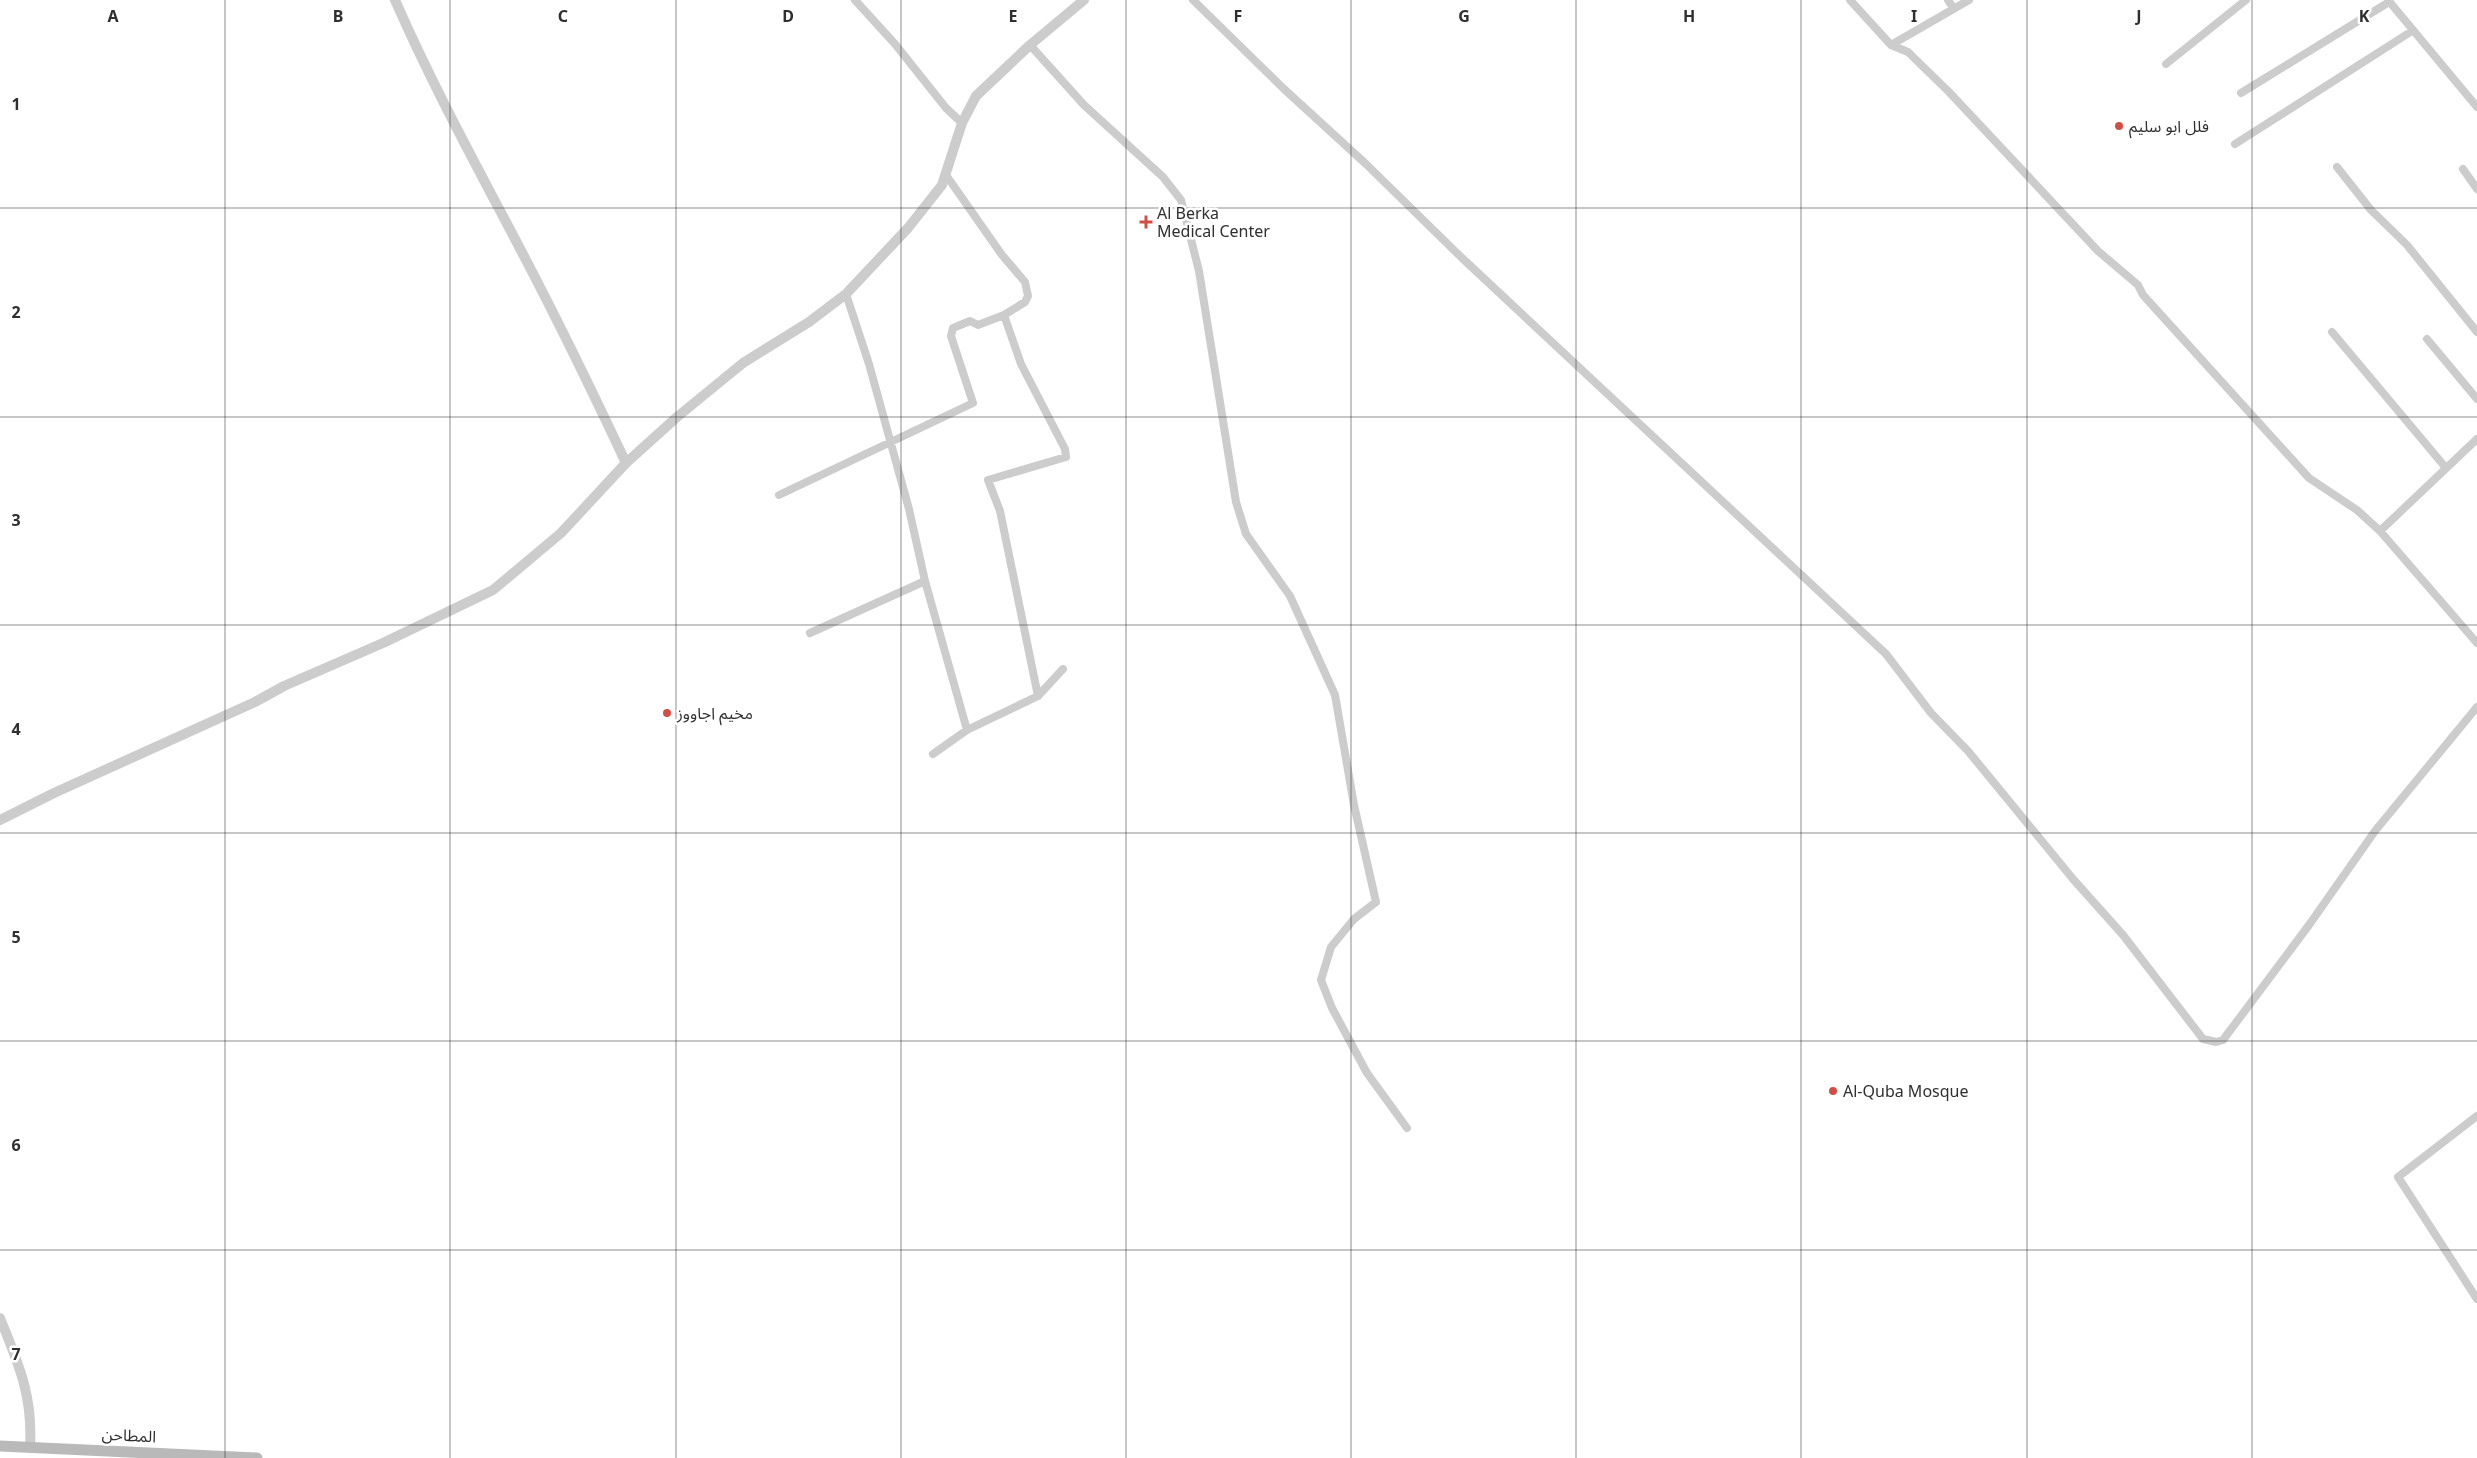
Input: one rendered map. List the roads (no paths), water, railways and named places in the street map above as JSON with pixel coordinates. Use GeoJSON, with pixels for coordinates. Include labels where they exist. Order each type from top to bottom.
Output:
{"type":"FeatureCollection","features":[{"type":"Feature","properties":{"kind":"main road","name":"المطاحن"},"geometry":{"type":"LineString","coordinates":[[0,1446],[257,1458]]}},
{"type":"Feature","properties":{"kind":"street"},"geometry":{"type":"LineString","coordinates":[[395,0],[412,40],[508,230],[569,343],[626,463]]}},
{"type":"Feature","properties":{"kind":"street"},"geometry":{"type":"LineString","coordinates":[[855,0],[895,44],[946,108],[962,124]]}},
{"type":"Feature","properties":{"kind":"street"},"geometry":{"type":"LineString","coordinates":[[0,820],[54,793],[255,702],[284,686],[383,643],[493,590],[561,533],[626,463],[743,363],[809,322],[846,294],[908,228],[942,185],[962,124],[976,96],[1030,44],[1084,0]]}},
{"type":"Feature","properties":{"kind":"street"},"geometry":{"type":"LineString","coordinates":[[1193,0],[1462,258],[1886,654],[1931,713],[1968,751],[2067,871],[2123,935],[2203,1039],[2216,1042],[2223,1040],[2309,925],[2375,830],[2477,707]]}},
{"type":"Feature","properties":{"kind":"street"},"geometry":{"type":"LineString","coordinates":[[1850,0],[1892,45],[1908,52],[1949,92],[2098,251],[2138,285],[2143,295],[2309,478],[2357,510],[2380,531],[2477,643]]}},
{"type":"Feature","properties":{"kind":"street"},"geometry":{"type":"LineString","coordinates":[[1948,0],[1954,9]]}},
{"type":"Feature","properties":{"kind":"street"},"geometry":{"type":"LineString","coordinates":[[1892,45],[1969,0]]}},
{"type":"Feature","properties":{"kind":"street"},"geometry":{"type":"LineString","coordinates":[[2166,64],[2186,50],[2246,0]]}},
{"type":"Feature","properties":{"kind":"street"},"geometry":{"type":"LineString","coordinates":[[2241,93],[2389,1],[2477,107]]}},
{"type":"Feature","properties":{"kind":"street"},"geometry":{"type":"LineString","coordinates":[[2235,144],[2412,30]]}},
{"type":"Feature","properties":{"kind":"street"},"geometry":{"type":"LineString","coordinates":[[1030,44],[1084,105],[1164,177],[1181,200],[1199,271],[1236,502],[1246,534],[1290,596],[1335,695],[1354,805],[1376,902],[1354,919],[1331,946],[1321,980],[1332,1008],[1367,1073],[1407,1128]]}},
{"type":"Feature","properties":{"kind":"street"},"geometry":{"type":"LineString","coordinates":[[2337,167],[2371,210],[2407,245],[2477,332]]}},
{"type":"Feature","properties":{"kind":"street"},"geometry":{"type":"LineString","coordinates":[[2463,169],[2477,189]]}},
{"type":"Feature","properties":{"kind":"street"},"geometry":{"type":"LineString","coordinates":[[779,495],[973,403],[951,336],[953,328],[970,321],[978,325],[1004,315],[1026,302],[1028,296],[1025,282],[1002,255],[946,175]]}},
{"type":"Feature","properties":{"kind":"street"},"geometry":{"type":"LineString","coordinates":[[846,294],[869,364],[910,509],[925,581],[966,730]]}},
{"type":"Feature","properties":{"kind":"street"},"geometry":{"type":"LineString","coordinates":[[1004,315],[1021,364],[1055,433],[1065,449],[1066,457],[988,480],[1000,511],[1038,696]]}},
{"type":"Feature","properties":{"kind":"street"},"geometry":{"type":"LineString","coordinates":[[2332,332],[2446,468]]}},
{"type":"Feature","properties":{"kind":"street"},"geometry":{"type":"LineString","coordinates":[[2427,339],[2477,399]]}},
{"type":"Feature","properties":{"kind":"street"},"geometry":{"type":"LineString","coordinates":[[2380,531],[2477,439]]}},
{"type":"Feature","properties":{"kind":"street"},"geometry":{"type":"LineString","coordinates":[[810,633],[925,581]]}},
{"type":"Feature","properties":{"kind":"street"},"geometry":{"type":"LineString","coordinates":[[933,754],[966,730],[1038,696],[1063,669]]}},
{"type":"Feature","properties":{"kind":"street"},"geometry":{"type":"LineString","coordinates":[[2477,1116],[2398,1177],[2477,1300]]}},
{"type":"Feature","properties":{"kind":"street"},"geometry":{"type":"LineString","coordinates":[[0,1318],[23,1375],[31,1418],[30,1448]]}},
{"type":"Feature","properties":{"kind":"place","name":"فلل ابو سليم"},"geometry":{"type":"Point","coordinates":[2119,126]}},
{"type":"Feature","properties":{"kind":"place","name":"Al Berka Medical Center"},"geometry":{"type":"Point","coordinates":[1146,222]}},
{"type":"Feature","properties":{"kind":"place","name":"مخيم اجاووز"},"geometry":{"type":"Point","coordinates":[667,713]}},
{"type":"Feature","properties":{"kind":"place","name":"Al-Quba Mosque"},"geometry":{"type":"Point","coordinates":[1833,1091]}}]}
